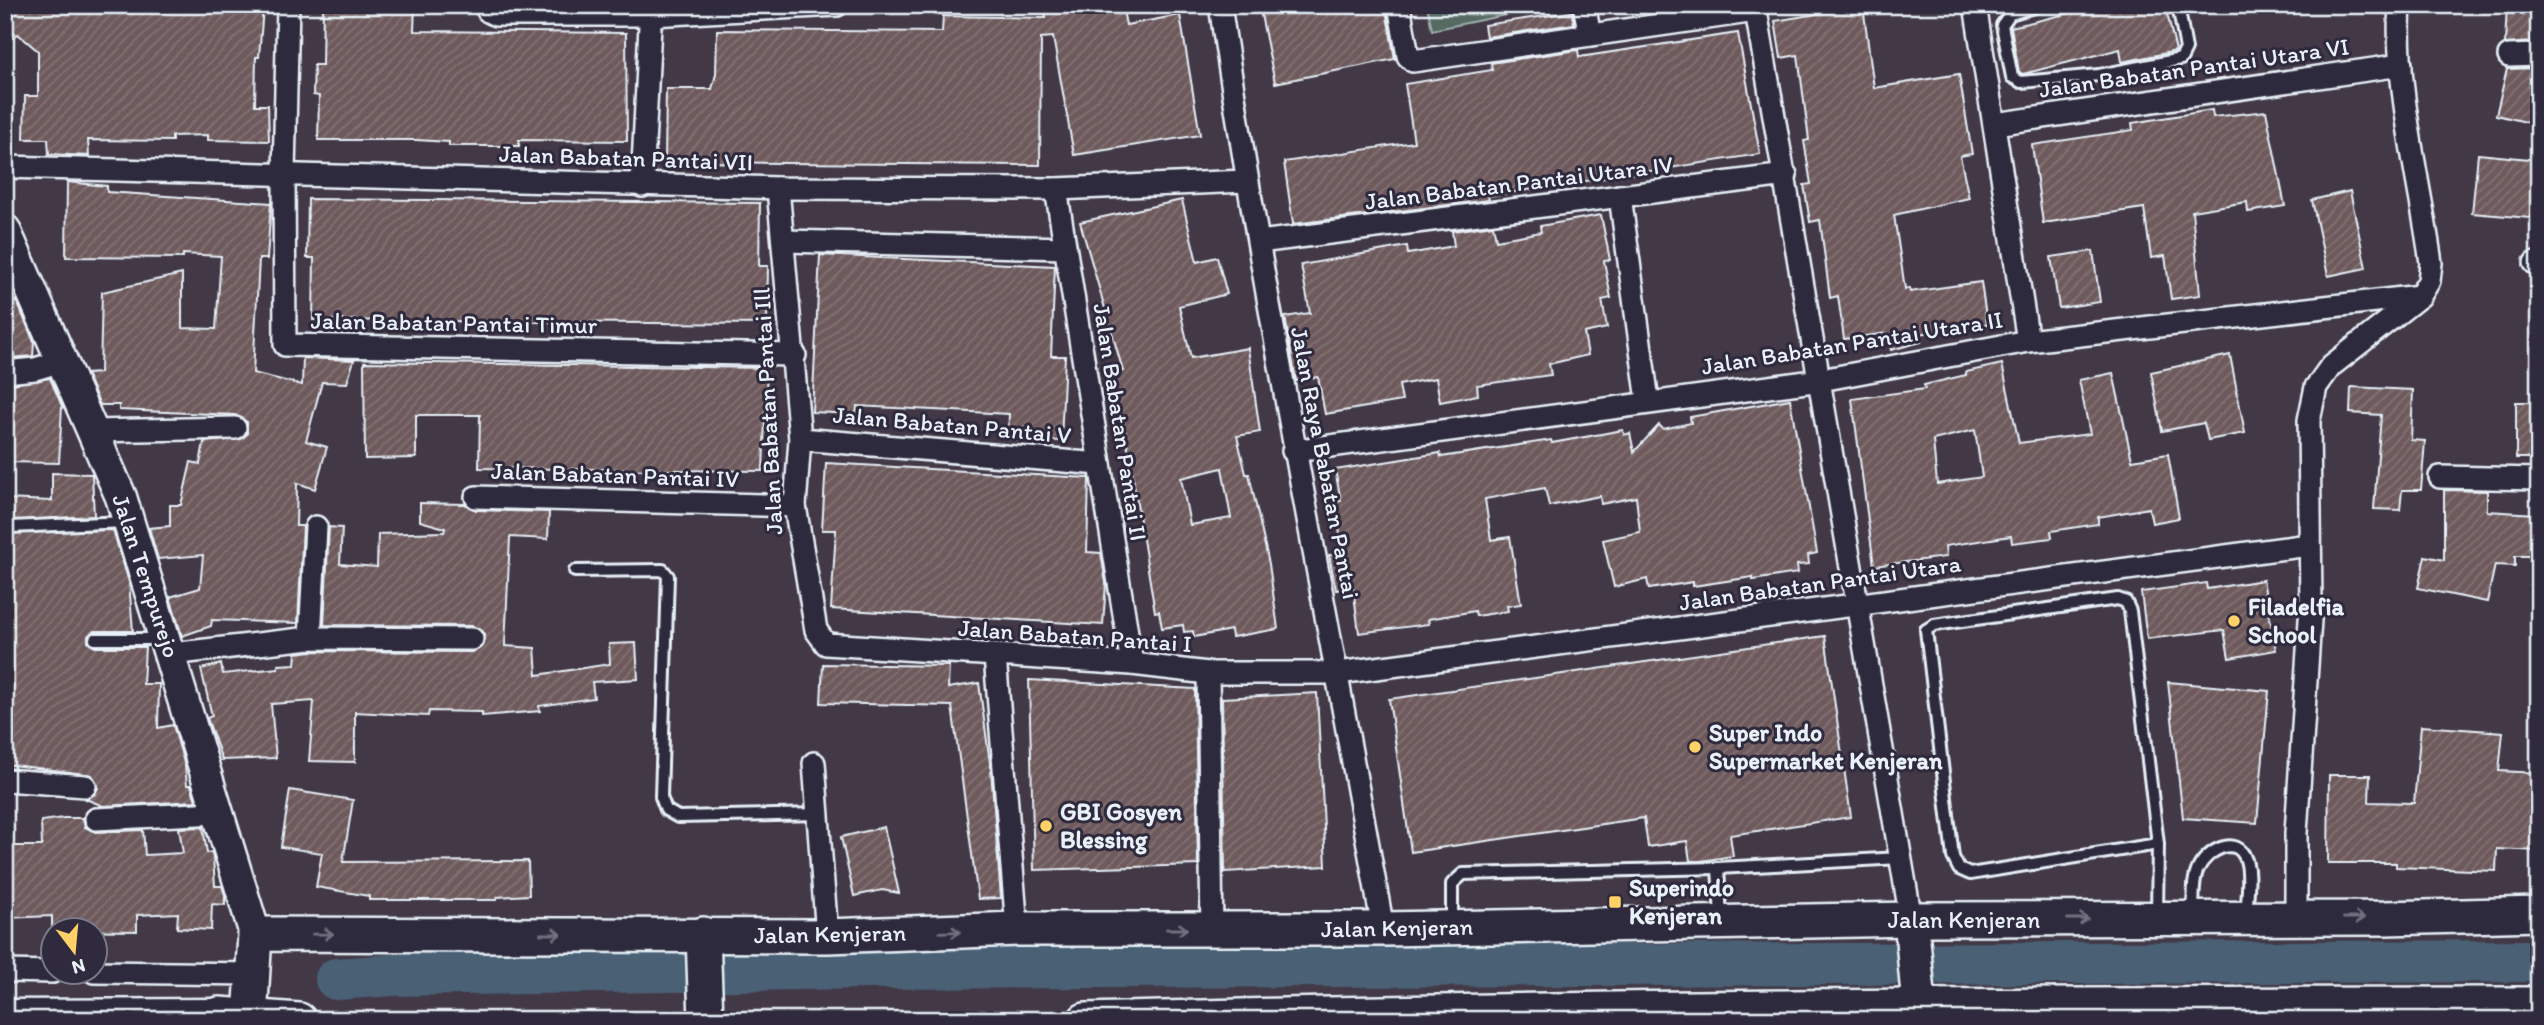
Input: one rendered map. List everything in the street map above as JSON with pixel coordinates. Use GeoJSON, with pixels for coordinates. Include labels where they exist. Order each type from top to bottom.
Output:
{"type":"FeatureCollection","features":[{"type":"Feature","properties":{"kind":"main road","name":"Jalan Tempurejo"},"geometry":{"type":"LineString","coordinates":[[5,230],[93,431],[129,522],[255,934]]}},
{"type":"Feature","properties":{"kind":"main road","name":"Jalan Kenjeran"},"geometry":{"type":"LineString","coordinates":[[255,934],[827,936],[1017,929],[1383,929],[2539,914]]}},
{"type":"Feature","properties":{"kind":"main road"},"geometry":{"type":"LineString","coordinates":[[1912,922],[1919,1002]]}},
{"type":"Feature","properties":{"kind":"main road"},"geometry":{"type":"LineString","coordinates":[[234,1017],[254,974],[255,934]]}},
{"type":"Feature","properties":{"kind":"main road"},"geometry":{"type":"LineString","coordinates":[[704,937],[706,1019]]}},
{"type":"Feature","properties":{"kind":"main road"},"geometry":{"type":"LineString","coordinates":[[1085,1020],[1829,1013],[1873,1012],[1919,1002],[2086,1012],[2539,1004]]}},
{"type":"Feature","properties":{"kind":"main road"},"geometry":{"type":"LineString","coordinates":[[5,1015],[299,1020]]}},
{"type":"Feature","properties":{"kind":"street","name":"Jalan Babatan Pantai Timur"},"geometry":{"type":"LineString","coordinates":[[289,5],[283,341],[288,346],[795,355]]}},
{"type":"Feature","properties":{"kind":"street"},"geometry":{"type":"LineString","coordinates":[[485,5],[488,11],[496,15],[837,5]]}},
{"type":"Feature","properties":{"kind":"street","name":"Jalan Raya Babatan Pantai"},"geometry":{"type":"LineString","coordinates":[[1220,5],[1246,181],[1259,242],[1293,451],[1338,673],[1383,929]]}},
{"type":"Feature","properties":{"kind":"street"},"geometry":{"type":"LineString","coordinates":[[1399,5],[1408,56],[1413,61],[1755,8],[1786,174],[1912,922]]}},
{"type":"Feature","properties":{"kind":"street"},"geometry":{"type":"LineString","coordinates":[[1584,5],[1590,35]]}},
{"type":"Feature","properties":{"kind":"street"},"geometry":{"type":"LineString","coordinates":[[1975,5],[2028,341]]}},
{"type":"Feature","properties":{"kind":"street"},"geometry":{"type":"LineString","coordinates":[[2296,919],[2296,833],[2311,616],[2309,420],[2316,387],[2331,366],[2420,296],[2429,281],[2431,262],[2401,65],[2400,5]]}},
{"type":"Feature","properties":{"kind":"street"},"geometry":{"type":"LineString","coordinates":[[642,186],[651,10]]}},
{"type":"Feature","properties":{"kind":"street"},"geometry":{"type":"LineString","coordinates":[[2510,56],[2539,55]]}},
{"type":"Feature","properties":{"kind":"street","name":"Jalan Babatan Pantai Utara VI"},"geometry":{"type":"LineString","coordinates":[[1994,124],[2401,65]]}},
{"type":"Feature","properties":{"kind":"street","name":"Jalan Babatan Pantai VII"},"geometry":{"type":"LineString","coordinates":[[5,167],[778,188],[1056,189],[1246,181]]}},
{"type":"Feature","properties":{"kind":"street","name":"Jalan Babatan Pantai Utara IV"},"geometry":{"type":"LineString","coordinates":[[1259,242],[1786,174]]}},
{"type":"Feature","properties":{"kind":"street","name":"Jalan Babatan Pantai Ill"},"geometry":{"type":"LineString","coordinates":[[778,188],[795,355],[800,439],[795,506],[816,630]]}},
{"type":"Feature","properties":{"kind":"street","name":"Jalan Babatan Pantai II"},"geometry":{"type":"LineString","coordinates":[[1056,189],[1132,664]]}},
{"type":"Feature","properties":{"kind":"street"},"geometry":{"type":"LineString","coordinates":[[1620,196],[1648,401]]}},
{"type":"Feature","properties":{"kind":"street"},"geometry":{"type":"LineString","coordinates":[[784,241],[1065,248]]}},
{"type":"Feature","properties":{"kind":"street","name":"Jalan Babatan Pantai Utara II"},"geometry":{"type":"LineString","coordinates":[[1293,451],[1648,401],[1821,380],[2028,341],[2420,296]]}},
{"type":"Feature","properties":{"kind":"street"},"geometry":{"type":"LineString","coordinates":[[5,372],[62,362]]}},
{"type":"Feature","properties":{"kind":"street"},"geometry":{"type":"LineString","coordinates":[[93,431],[235,428]]}},
{"type":"Feature","properties":{"kind":"street","name":"Jalan Babatan Pantai V"},"geometry":{"type":"LineString","coordinates":[[800,439],[1100,464]]}},
{"type":"Feature","properties":{"kind":"street"},"geometry":{"type":"LineString","coordinates":[[2440,477],[2539,480]]}},
{"type":"Feature","properties":{"kind":"street","name":"Jalan Babatan Pantai IV"},"geometry":{"type":"LineString","coordinates":[[476,497],[795,506]]}},
{"type":"Feature","properties":{"kind":"street"},"geometry":{"type":"LineString","coordinates":[[310,638],[316,527]]}},
{"type":"Feature","properties":{"kind":"street","name":"Jalan Babatan Pantai Utara"},"geometry":{"type":"LineString","coordinates":[[1338,673],[2309,545]]}},
{"type":"Feature","properties":{"kind":"street","name":"Jalan Babatan Pantai I"},"geometry":{"type":"LineString","coordinates":[[816,630],[826,644],[1132,664],[1208,673],[1338,673]]}},
{"type":"Feature","properties":{"kind":"street"},"geometry":{"type":"LineString","coordinates":[[168,646],[310,638],[472,639]]}},
{"type":"Feature","properties":{"kind":"street"},"geometry":{"type":"LineString","coordinates":[[995,656],[1017,929]]}},
{"type":"Feature","properties":{"kind":"street"},"geometry":{"type":"LineString","coordinates":[[1208,673],[1212,929]]}},
{"type":"Feature","properties":{"kind":"street"},"geometry":{"type":"LineString","coordinates":[[814,764],[827,936]]}},
{"type":"Feature","properties":{"kind":"street"},"geometry":{"type":"LineString","coordinates":[[5,780],[85,786]]}},
{"type":"Feature","properties":{"kind":"street"},"geometry":{"type":"LineString","coordinates":[[96,819],[218,813]]}},
{"type":"Feature","properties":{"kind":"street"},"geometry":{"type":"LineString","coordinates":[[5,971],[38,972]]}},
{"type":"Feature","properties":{"kind":"street"},"geometry":{"type":"LineString","coordinates":[[108,972],[254,974]]}},
{"type":"Feature","properties":{"kind":"lane"},"geometry":{"type":"LineString","coordinates":[[2040,5],[2010,14],[2002,25],[2012,77],[2021,82],[2099,75],[2181,59],[2186,48],[2178,5]]}},
{"type":"Feature","properties":{"kind":"lane"},"geometry":{"type":"LineString","coordinates":[[9,527],[129,522]]}},
{"type":"Feature","properties":{"kind":"lane"},"geometry":{"type":"LineString","coordinates":[[575,571],[663,570],[668,576],[661,797],[666,810],[678,817],[819,814]]}},
{"type":"Feature","properties":{"kind":"lane"},"geometry":{"type":"LineString","coordinates":[[2157,920],[2158,844],[2130,611],[2126,602],[2118,598],[1934,625],[1926,630],[1953,857],[1959,869],[1970,874],[2158,844]]}},
{"type":"Feature","properties":{"kind":"lane"},"geometry":{"type":"LineString","coordinates":[[95,639],[168,646]]}},
{"type":"Feature","properties":{"kind":"lane"},"geometry":{"type":"LineString","coordinates":[[2193,919],[2196,873],[2203,859],[2214,849],[2234,846],[2242,851],[2248,863],[2246,919]]}},
{"type":"Feature","properties":{"kind":"lane"},"geometry":{"type":"LineString","coordinates":[[1452,927],[1452,884],[1463,874],[1718,868],[1900,858]]}},
{"type":"Feature","properties":{"kind":"lane"},"geometry":{"type":"LineString","coordinates":[[1718,868],[1721,923]]}},
{"type":"Feature","properties":{"kind":"green space"},"geometry":{"type":"Polygon","coordinates":[[[1427,5],[1555,5],[1432,30],[1427,5]]]}},
{"type":"Feature","properties":{"kind":"building"},"geometry":{"type":"Polygon","coordinates":[[[12,5],[232,5],[263,8],[259,57],[256,57],[255,105],[268,105],[269,141],[208,140],[208,135],[172,136],[172,141],[88,140],[89,156],[49,154],[48,139],[24,139],[25,96],[38,96],[38,51],[18,34],[5,42],[5,18],[13,11],[12,5]]]}},
{"type":"Feature","properties":{"kind":"building"},"geometry":{"type":"Polygon","coordinates":[[[323,5],[415,5],[414,31],[626,33],[627,141],[519,140],[519,146],[449,146],[449,142],[416,140],[318,140],[319,96],[313,95],[314,65],[322,65],[323,5]]]}},
{"type":"Feature","properties":{"kind":"building"},"geometry":{"type":"Polygon","coordinates":[[[1044,5],[1122,5],[1126,25],[1180,15],[1200,135],[1074,155],[1053,37],[1041,38],[1040,165],[665,162],[666,89],[712,89],[716,74],[717,30],[942,32],[943,16],[1046,18],[1044,5]]]}},
{"type":"Feature","properties":{"kind":"building"},"geometry":{"type":"Polygon","coordinates":[[[1259,5],[1385,5],[1395,59],[1275,83],[1259,5]]]}},
{"type":"Feature","properties":{"kind":"building"},"geometry":{"type":"Polygon","coordinates":[[[2104,5],[2165,5],[2176,51],[2122,62],[2120,49],[2023,74],[2019,72],[2011,27],[2104,5]]]}},
{"type":"Feature","properties":{"kind":"building"},"geometry":{"type":"Polygon","coordinates":[[[2507,5],[2534,5],[2532,42],[2505,44],[2507,5]]]}},
{"type":"Feature","properties":{"kind":"building"},"geometry":{"type":"Polygon","coordinates":[[[1863,6],[1874,88],[1959,74],[1972,154],[1960,156],[1969,198],[1894,215],[1905,289],[1909,288],[1910,292],[1981,282],[1987,324],[1919,334],[1921,342],[1891,350],[1887,333],[1844,339],[1838,296],[1830,298],[1820,220],[1810,222],[1804,185],[1811,184],[1804,141],[1809,140],[1798,55],[1781,58],[1775,21],[1863,6]]]}},
{"type":"Feature","properties":{"kind":"building"},"geometry":{"type":"Polygon","coordinates":[[[1572,12],[1574,24],[1486,37],[1484,25],[1572,12]]]}},
{"type":"Feature","properties":{"kind":"building"},"geometry":{"type":"Polygon","coordinates":[[[1738,33],[1760,154],[1488,196],[1489,200],[1293,224],[1284,162],[1414,142],[1405,84],[1492,70],[1491,63],[1578,50],[1579,57],[1738,33]]]}},
{"type":"Feature","properties":{"kind":"building"},"geometry":{"type":"Polygon","coordinates":[[[2539,68],[2539,125],[2496,115],[2507,69],[2539,68]]]}},
{"type":"Feature","properties":{"kind":"building"},"geometry":{"type":"Polygon","coordinates":[[[2212,110],[2213,117],[2266,111],[2285,206],[2248,212],[2247,202],[2192,211],[2200,295],[2171,299],[2165,256],[2151,258],[2144,208],[2043,223],[2032,145],[2133,130],[2132,123],[2212,110]]]}},
{"type":"Feature","properties":{"kind":"building"},"geometry":{"type":"Polygon","coordinates":[[[2478,154],[2539,160],[2539,215],[2531,215],[2530,218],[2472,213],[2478,154]]]}},
{"type":"Feature","properties":{"kind":"building"},"geometry":{"type":"Polygon","coordinates":[[[67,182],[107,186],[107,192],[271,203],[267,259],[259,259],[253,373],[302,385],[303,358],[354,360],[347,383],[322,382],[306,441],[327,447],[315,489],[297,483],[296,526],[303,526],[298,623],[212,620],[211,626],[182,636],[170,597],[200,588],[203,555],[158,559],[149,528],[170,526],[170,505],[181,505],[191,462],[200,464],[204,442],[241,439],[247,434],[247,422],[235,415],[119,410],[119,405],[100,405],[86,374],[100,373],[102,292],[182,274],[182,328],[216,329],[221,256],[183,254],[183,258],[66,257],[67,182]]]}},
{"type":"Feature","properties":{"kind":"building"},"geometry":{"type":"Polygon","coordinates":[[[2350,191],[2366,268],[2328,276],[2312,200],[2350,191]]]}},
{"type":"Feature","properties":{"kind":"building"},"geometry":{"type":"Polygon","coordinates":[[[308,199],[760,203],[759,266],[768,266],[767,324],[313,320],[314,258],[307,258],[308,199]]]}},
{"type":"Feature","properties":{"kind":"building"},"geometry":{"type":"Polygon","coordinates":[[[1182,200],[1197,262],[1217,257],[1227,294],[1179,306],[1191,358],[1248,348],[1260,432],[1237,436],[1246,474],[1249,474],[1269,564],[1278,629],[1232,637],[1231,630],[1194,637],[1193,631],[1184,632],[1183,625],[1162,628],[1159,611],[1155,612],[1123,418],[1117,419],[1107,375],[1123,371],[1080,222],[1182,200]],[[1222,468],[1181,478],[1190,525],[1231,518],[1222,468]]]}},
{"type":"Feature","properties":{"kind":"building"},"geometry":{"type":"Polygon","coordinates":[[[1601,215],[1610,260],[1604,261],[1611,298],[1602,300],[1607,328],[1584,333],[1588,355],[1549,364],[1551,375],[1477,385],[1478,395],[1440,402],[1436,378],[1399,385],[1402,401],[1325,414],[1318,377],[1296,381],[1285,317],[1310,313],[1301,265],[1407,246],[1408,254],[1454,246],[1452,231],[1493,225],[1496,240],[1541,232],[1540,226],[1601,215]]]}},
{"type":"Feature","properties":{"kind":"building"},"geometry":{"type":"Polygon","coordinates":[[[2093,251],[2100,302],[2059,308],[2051,257],[2093,251]]]}},
{"type":"Feature","properties":{"kind":"building"},"geometry":{"type":"Polygon","coordinates":[[[820,255],[1055,266],[1051,356],[1065,356],[1061,441],[1008,439],[1009,414],[857,406],[856,414],[812,412],[820,255]]]}},
{"type":"Feature","properties":{"kind":"building"},"geometry":{"type":"Polygon","coordinates":[[[16,299],[34,342],[33,356],[10,358],[13,332],[5,333],[5,304],[16,302],[16,299]]]}},
{"type":"Feature","properties":{"kind":"building"},"geometry":{"type":"Polygon","coordinates":[[[2230,355],[2245,433],[2208,440],[2204,423],[2162,431],[2151,372],[2230,355]]]}},
{"type":"Feature","properties":{"kind":"building"},"geometry":{"type":"Polygon","coordinates":[[[364,362],[767,368],[763,471],[479,468],[480,415],[416,415],[416,458],[365,459],[364,362]]]}},
{"type":"Feature","properties":{"kind":"building"},"geometry":{"type":"Polygon","coordinates":[[[2002,364],[2019,443],[2090,434],[2079,380],[2113,373],[2132,460],[2168,454],[2179,518],[2152,523],[2149,508],[2098,517],[2098,524],[2051,531],[2052,538],[2012,543],[2011,536],[1945,546],[1946,557],[1874,566],[1852,399],[1925,389],[1924,385],[1966,375],[1966,372],[2002,364]],[[1975,430],[1933,440],[1937,484],[1982,477],[1975,430]]]}},
{"type":"Feature","properties":{"kind":"building"},"geometry":{"type":"Polygon","coordinates":[[[50,378],[62,406],[59,463],[5,462],[5,385],[50,378]]]}},
{"type":"Feature","properties":{"kind":"building"},"geometry":{"type":"Polygon","coordinates":[[[2351,387],[2413,390],[2411,440],[2425,441],[2421,490],[2402,490],[2400,510],[2374,509],[2381,415],[2350,413],[2351,387]]]}},
{"type":"Feature","properties":{"kind":"building"},"geometry":{"type":"Polygon","coordinates":[[[1790,399],[1817,553],[1808,555],[1809,564],[1797,565],[1798,573],[1693,586],[1693,582],[1649,589],[1647,579],[1614,587],[1603,540],[1640,532],[1636,497],[1601,504],[1600,496],[1549,506],[1545,488],[1485,499],[1491,540],[1510,537],[1521,604],[1507,606],[1508,611],[1476,616],[1475,611],[1428,619],[1429,624],[1359,633],[1353,587],[1336,590],[1329,555],[1343,553],[1335,502],[1341,501],[1335,470],[1440,453],[1441,457],[1551,440],[1552,443],[1623,430],[1624,435],[1630,433],[1634,452],[1659,425],[1663,429],[1691,423],[1690,417],[1790,399]]]}},
{"type":"Feature","properties":{"kind":"building"},"geometry":{"type":"Polygon","coordinates":[[[2516,402],[2539,402],[2539,458],[2516,458],[2516,402]]]}},
{"type":"Feature","properties":{"kind":"building"},"geometry":{"type":"Polygon","coordinates":[[[826,463],[1089,478],[1087,552],[1101,553],[1106,583],[1103,625],[831,609],[836,530],[822,530],[826,463]]]}},
{"type":"Feature","properties":{"kind":"building"},"geometry":{"type":"Polygon","coordinates":[[[52,473],[92,474],[94,516],[5,521],[5,499],[52,501],[52,473]]]}},
{"type":"Feature","properties":{"kind":"building"},"geometry":{"type":"Polygon","coordinates":[[[2444,490],[2487,491],[2487,511],[2536,514],[2535,556],[2515,556],[2515,566],[2495,565],[2487,602],[2418,588],[2425,556],[2444,560],[2444,490]]]}},
{"type":"Feature","properties":{"kind":"building"},"geometry":{"type":"Polygon","coordinates":[[[420,503],[465,504],[476,510],[549,512],[548,539],[510,537],[505,646],[535,648],[537,675],[610,664],[609,644],[636,643],[638,679],[592,682],[594,698],[539,706],[540,711],[482,716],[482,712],[429,711],[428,716],[355,712],[355,762],[309,761],[314,701],[271,704],[276,758],[222,760],[207,718],[212,716],[201,669],[221,664],[223,674],[278,668],[278,665],[295,664],[296,653],[311,651],[472,652],[483,646],[484,633],[472,626],[324,625],[329,527],[342,528],[340,564],[377,567],[378,534],[444,532],[445,528],[420,521],[420,503]]]}},
{"type":"Feature","properties":{"kind":"building"},"geometry":{"type":"Polygon","coordinates":[[[113,530],[129,582],[133,631],[94,631],[88,636],[88,642],[95,647],[145,647],[143,684],[159,684],[158,728],[173,725],[185,766],[187,785],[191,785],[196,801],[103,806],[86,799],[95,794],[98,788],[92,775],[5,764],[5,533],[113,530]]]}},
{"type":"Feature","properties":{"kind":"building"},"geometry":{"type":"Polygon","coordinates":[[[2263,580],[2276,650],[2229,658],[2224,630],[2147,639],[2141,592],[2206,583],[2207,589],[2263,580]]]}},
{"type":"Feature","properties":{"kind":"building"},"geometry":{"type":"Polygon","coordinates":[[[1825,636],[1851,817],[1730,835],[1733,856],[1701,861],[1690,861],[1687,841],[1648,847],[1644,818],[1411,852],[1389,699],[1825,636]]]}},
{"type":"Feature","properties":{"kind":"building"},"geometry":{"type":"Polygon","coordinates":[[[823,664],[949,666],[948,688],[979,683],[991,770],[1001,898],[978,899],[952,706],[821,703],[823,664]]]}},
{"type":"Feature","properties":{"kind":"building"},"geometry":{"type":"Polygon","coordinates":[[[1029,680],[1195,689],[1198,865],[1034,870],[1029,680]]]}},
{"type":"Feature","properties":{"kind":"building"},"geometry":{"type":"Polygon","coordinates":[[[2168,682],[2269,691],[2257,823],[2183,818],[2168,682]]]}},
{"type":"Feature","properties":{"kind":"building"},"geometry":{"type":"Polygon","coordinates":[[[1317,693],[1326,866],[1225,872],[1222,698],[1317,693]]]}},
{"type":"Feature","properties":{"kind":"building"},"geometry":{"type":"Polygon","coordinates":[[[2421,726],[2503,732],[2499,771],[2539,773],[2539,851],[2497,849],[2496,871],[2396,867],[2396,863],[2328,863],[2329,775],[2370,775],[2369,802],[2414,803],[2421,726]]]}},
{"type":"Feature","properties":{"kind":"building"},"geometry":{"type":"Polygon","coordinates":[[[290,790],[353,800],[343,862],[528,861],[529,895],[497,897],[497,900],[369,900],[369,896],[316,887],[322,853],[281,847],[290,790]]]}},
{"type":"Feature","properties":{"kind":"building"},"geometry":{"type":"Polygon","coordinates":[[[83,818],[85,827],[96,832],[143,830],[145,855],[183,853],[179,828],[203,827],[207,853],[212,852],[215,886],[222,886],[225,905],[212,904],[211,930],[177,928],[178,913],[137,915],[137,931],[108,931],[108,916],[5,918],[8,846],[42,846],[41,821],[83,818]]]}},
{"type":"Feature","properties":{"kind":"building"},"geometry":{"type":"Polygon","coordinates":[[[884,827],[899,893],[882,890],[854,896],[841,837],[884,827]]]}},
{"type":"Feature","properties":{"kind":"waterway"},"geometry":{"type":"LineString","coordinates":[[336,979],[392,975],[867,968],[2539,961]]}},
{"type":"Feature","properties":{"kind":"place","name":"Filadelfia School"},"geometry":{"type":"Point","coordinates":[2234,621]}},
{"type":"Feature","properties":{"kind":"place","name":"Super Indo Supermarket Kenjeran"},"geometry":{"type":"Point","coordinates":[1695,747]}},
{"type":"Feature","properties":{"kind":"place","name":"GBI Gosyen Blessing"},"geometry":{"type":"Point","coordinates":[1046,826]}},
{"type":"Feature","properties":{"kind":"place","name":"Superindo Kenjeran"},"geometry":{"type":"Point","coordinates":[1615,902]}}]}
